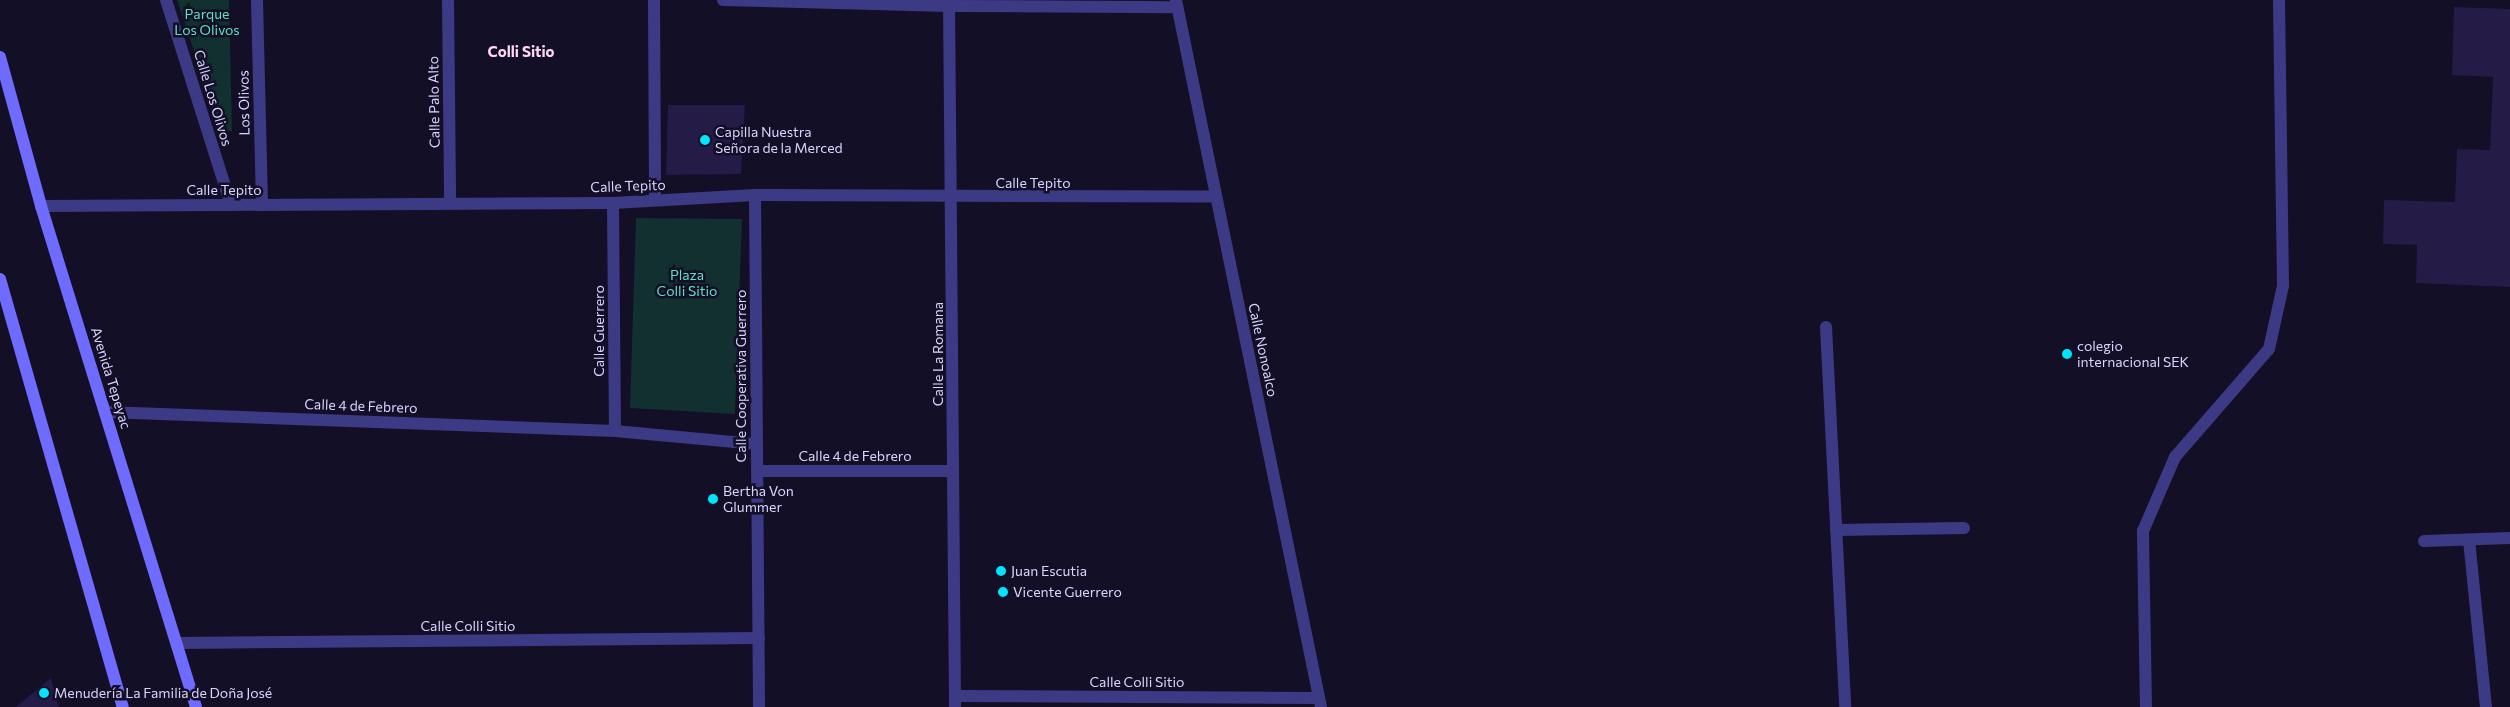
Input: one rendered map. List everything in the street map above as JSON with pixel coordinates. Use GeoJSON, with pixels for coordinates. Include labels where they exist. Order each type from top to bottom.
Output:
{"type":"FeatureCollection","features":[{"type":"Feature","properties":{"kind":"street","name":"Calle Los Olivos"},"geometry":{"type":"LineString","coordinates":[[166,0],[231,205]]}},
{"type":"Feature","properties":{"kind":"street","name":"Los Olivos"},"geometry":{"type":"LineString","coordinates":[[257,0],[262,204]]}},
{"type":"Feature","properties":{"kind":"street","name":"Calle Palo Alto"},"geometry":{"type":"LineString","coordinates":[[448,0],[450,203]]}},
{"type":"Feature","properties":{"kind":"street"},"geometry":{"type":"LineString","coordinates":[[654,0],[655,200]]}},
{"type":"Feature","properties":{"kind":"street"},"geometry":{"type":"LineString","coordinates":[[723,0],[948,3],[1176,3]]}},
{"type":"Feature","properties":{"kind":"street"},"geometry":{"type":"LineString","coordinates":[[2146,707],[2144,531],[2175,457],[2269,349],[2282,286],[2279,0]]}},
{"type":"Feature","properties":{"kind":"street","name":"Calle La Romana"},"geometry":{"type":"LineString","coordinates":[[948,3],[952,199],[955,702]]}},
{"type":"Feature","properties":{"kind":"street","name":"Calle Nonoalco"},"geometry":{"type":"LineString","coordinates":[[1176,3],[1320,702]]}},
{"type":"Feature","properties":{"kind":"street","name":"Avenida Tepeyac"},"geometry":{"type":"LineString","coordinates":[[0,57],[41,206],[178,643],[196,707]]}},
{"type":"Feature","properties":{"kind":"street","name":"Calle Tepito"},"geometry":{"type":"LineString","coordinates":[[41,206],[613,203],[755,196],[952,199],[1216,196]]}},
{"type":"Feature","properties":{"kind":"street","name":"Calle Cooperativa Guerrero"},"geometry":{"type":"LineString","coordinates":[[755,196],[759,707]]}},
{"type":"Feature","properties":{"kind":"street","name":"Calle Guerrero"},"geometry":{"type":"LineString","coordinates":[[613,203],[615,431]]}},
{"type":"Feature","properties":{"kind":"street"},"geometry":{"type":"LineString","coordinates":[[0,279],[122,707]]}},
{"type":"Feature","properties":{"kind":"street"},"geometry":{"type":"LineString","coordinates":[[1826,327],[1845,707]]}},
{"type":"Feature","properties":{"kind":"street","name":"Calle 4 de Febrero"},"geometry":{"type":"LineString","coordinates":[[106,412],[615,431]]}},
{"type":"Feature","properties":{"kind":"street"},"geometry":{"type":"LineString","coordinates":[[615,431],[756,444]]}},
{"type":"Feature","properties":{"kind":"street","name":"Calle 4 de Febrero"},"geometry":{"type":"LineString","coordinates":[[757,471],[953,471]]}},
{"type":"Feature","properties":{"kind":"street"},"geometry":{"type":"LineString","coordinates":[[1836,530],[1964,528]]}},
{"type":"Feature","properties":{"kind":"street"},"geometry":{"type":"LineString","coordinates":[[2424,541],[2510,538]]}},
{"type":"Feature","properties":{"kind":"street"},"geometry":{"type":"LineString","coordinates":[[2469,540],[2486,707]]}},
{"type":"Feature","properties":{"kind":"street","name":"Calle Colli Sitio"},"geometry":{"type":"LineString","coordinates":[[178,643],[759,638]]}},
{"type":"Feature","properties":{"kind":"street","name":"Calle Colli Sitio"},"geometry":{"type":"LineString","coordinates":[[955,702],[1320,702]]}},
{"type":"Feature","properties":{"kind":"green space","name":"Parque Los Olivos"},"geometry":{"type":"Polygon","coordinates":[[[177,0],[229,0],[232,131],[221,131],[177,0]]]}},
{"type":"Feature","properties":{"kind":"green space","name":"Plaza Colli Sitio"},"geometry":{"type":"Polygon","coordinates":[[[636,218],[742,219],[735,414],[630,408],[636,218]]]}},
{"type":"Feature","properties":{"kind":"building"},"geometry":{"type":"Polygon","coordinates":[[[2454,7],[2510,9],[2510,287],[2416,283],[2417,245],[2383,244],[2384,200],[2455,202],[2457,149],[2490,150],[2493,77],[2452,75],[2454,7]]]}},
{"type":"Feature","properties":{"kind":"building","name":"Capilla Nuestra Señora de la Merced"},"geometry":{"type":"Polygon","coordinates":[[[668,105],[745,105],[741,174],[666,175],[668,105]]]}},
{"type":"Feature","properties":{"kind":"building","name":"Menudería La Familia de Doña José"},"geometry":{"type":"Polygon","coordinates":[[[51,678],[59,707],[16,707],[51,678]]]}},
{"type":"Feature","properties":{"kind":"place","name":"Capilla Nuestra Señora de la Merced"},"geometry":{"type":"Point","coordinates":[705,140]}},
{"type":"Feature","properties":{"kind":"place","name":"colegio internacional SEK"},"geometry":{"type":"Point","coordinates":[2067,354]}},
{"type":"Feature","properties":{"kind":"place","name":"Bertha Von Glummer"},"geometry":{"type":"Point","coordinates":[713,499]}},
{"type":"Feature","properties":{"kind":"place","name":"Juan Escutia"},"geometry":{"type":"Point","coordinates":[1001,571]}},
{"type":"Feature","properties":{"kind":"place","name":"Vicente Guerrero"},"geometry":{"type":"Point","coordinates":[1003,592]}},
{"type":"Feature","properties":{"kind":"place","name":"Menudería La Familia de Doña José"},"geometry":{"type":"Point","coordinates":[44,693]}},
{"type":"Feature","properties":{"kind":"district","name":"Colli Sitio"},"geometry":{"type":"Point","coordinates":[521,52]}}]}
